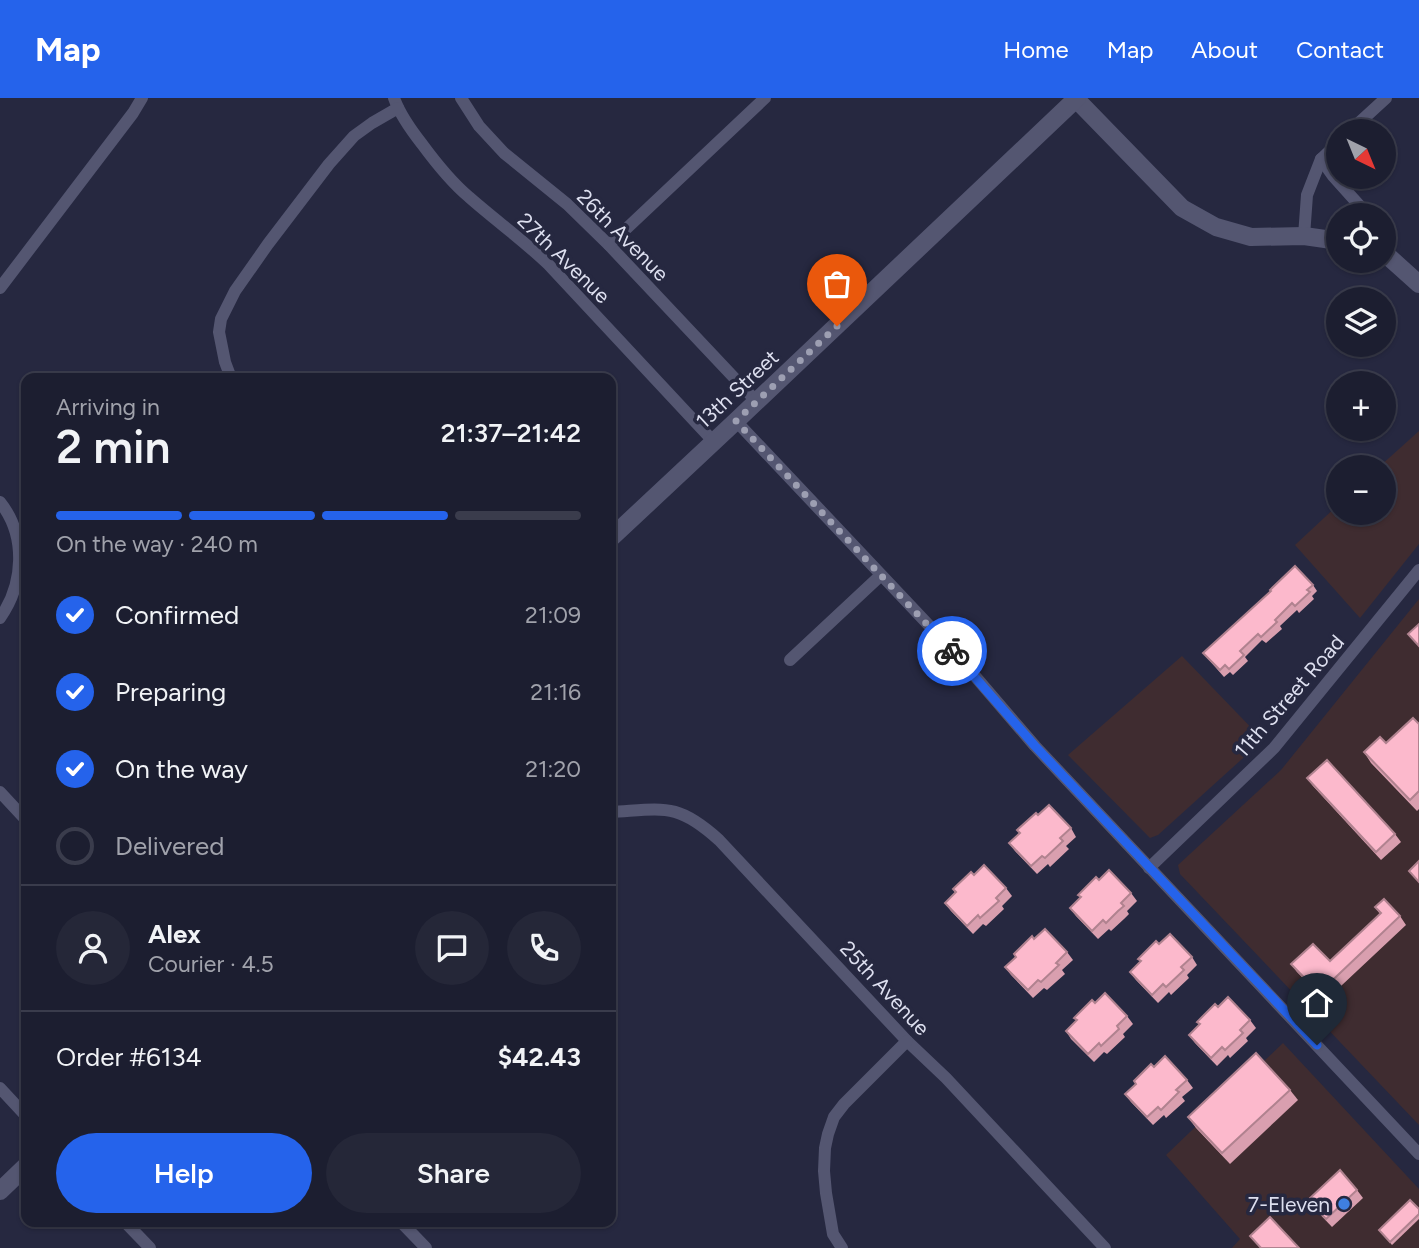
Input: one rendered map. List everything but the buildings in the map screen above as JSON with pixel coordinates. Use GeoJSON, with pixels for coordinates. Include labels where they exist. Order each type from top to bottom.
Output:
{"type":"FeatureCollection","features":[{"type":"Feature","properties":{"kind":"street"},"geometry":{"type":"LineString","coordinates":[[0,289],[142,98]]}},
{"type":"Feature","properties":{"kind":"street","name":"26th Avenue"},"geometry":{"type":"LineString","coordinates":[[461,98],[479,126],[504,153],[567,204],[609,245],[757,402]]}},
{"type":"Feature","properties":{"kind":"street"},"geometry":{"type":"LineString","coordinates":[[609,245],[765,98]]}},
{"type":"Feature","properties":{"kind":"street"},"geometry":{"type":"LineString","coordinates":[[1076,98],[1182,208],[1216,227],[1251,237],[1304,236],[1326,239]]}},
{"type":"Feature","properties":{"kind":"street","name":"13th Street"},"geometry":{"type":"LineString","coordinates":[[616,533],[1076,98]]}},
{"type":"Feature","properties":{"kind":"street"},"geometry":{"type":"LineString","coordinates":[[1363,119],[1386,98]]}},
{"type":"Feature","properties":{"kind":"street"},"geometry":{"type":"LineString","coordinates":[[230,373],[219,332],[235,291],[329,164],[354,136],[396,103]]}},
{"type":"Feature","properties":{"kind":"street","name":"27th Avenue"},"geometry":{"type":"LineString","coordinates":[[396,103],[433,159],[467,196],[523,240],[548,264],[714,442]]}},
{"type":"Feature","properties":{"kind":"street"},"geometry":{"type":"LineString","coordinates":[[1304,236],[1307,195],[1321,159],[1326,154]]}},
{"type":"Feature","properties":{"kind":"street"},"geometry":{"type":"LineString","coordinates":[[1321,159],[1357,203]]}},
{"type":"Feature","properties":{"kind":"street"},"geometry":{"type":"LineString","coordinates":[[1396,265],[1419,284]]}},
{"type":"Feature","properties":{"kind":"street"},"geometry":{"type":"LineString","coordinates":[[736,421],[956,654],[1035,746],[1419,1154]]}},
{"type":"Feature","properties":{"kind":"street"},"geometry":{"type":"LineString","coordinates":[[0,502],[16,532],[20,549],[19,570],[12,597],[0,618]]}},
{"type":"Feature","properties":{"kind":"street","name":"11th Street Road"},"geometry":{"type":"LineString","coordinates":[[1149,868],[1274,748],[1419,570]]}},
{"type":"Feature","properties":{"kind":"street"},"geometry":{"type":"LineString","coordinates":[[790,660],[880,576]]}},
{"type":"Feature","properties":{"kind":"street"},"geometry":{"type":"LineString","coordinates":[[0,792],[21,815]]}},
{"type":"Feature","properties":{"kind":"street","name":"25th Avenue"},"geometry":{"type":"LineString","coordinates":[[616,812],[673,810],[690,817],[719,840],[907,1041],[946,1078],[1091,1242],[1105,1248]]}},
{"type":"Feature","properties":{"kind":"street"},"geometry":{"type":"LineString","coordinates":[[842,1248],[833,1234],[824,1171],[828,1134],[834,1117],[844,1104],[907,1041]]}},
{"type":"Feature","properties":{"kind":"street"},"geometry":{"type":"LineString","coordinates":[[0,1088],[21,1111]]}},
{"type":"Feature","properties":{"kind":"street"},"geometry":{"type":"LineString","coordinates":[[0,1191],[21,1171]]}},
{"type":"Feature","properties":{"kind":"street"},"geometry":{"type":"LineString","coordinates":[[130,1227],[150,1248]]}},
{"type":"Feature","properties":{"kind":"street"},"geometry":{"type":"LineString","coordinates":[[409,1227],[426,1248]]}},
{"type":"Feature","properties":{"kind":"shaded area"},"geometry":{"type":"Polygon","coordinates":[[[1419,431],[1419,544],[1360,618],[1295,545],[1326,516],[1326,525],[1396,525],[1396,455],[1392,455],[1419,431]]]}},
{"type":"Feature","properties":{"kind":"shaded area"},"geometry":{"type":"Polygon","coordinates":[[[1419,599],[1419,1125],[1180,874],[1178,865],[1281,770],[1419,599]]]}},
{"type":"Feature","properties":{"kind":"shaded area"},"geometry":{"type":"Polygon","coordinates":[[[1182,656],[1263,740],[1158,835],[1150,838],[1068,755],[1182,656]]]}},
{"type":"Feature","properties":{"kind":"shaded area"},"geometry":{"type":"Polygon","coordinates":[[[1283,1043],[1419,1189],[1419,1248],[1232,1248],[1240,1239],[1166,1155],[1283,1043]]]}},
{"type":"Feature","properties":{"kind":"way so far"},"geometry":{"type":"LineString","coordinates":[[837,326],[736,421],[952,651]]}},
{"type":"Feature","properties":{"kind":"place","name":"7-Eleven"},"geometry":{"type":"Point","coordinates":[1344,1204]}},
{"type":"Feature","properties":{"kind":"route"},"geometry":{"type":"LineString","coordinates":[[952,651],[1035,746],[1317,1045]]}}]}
